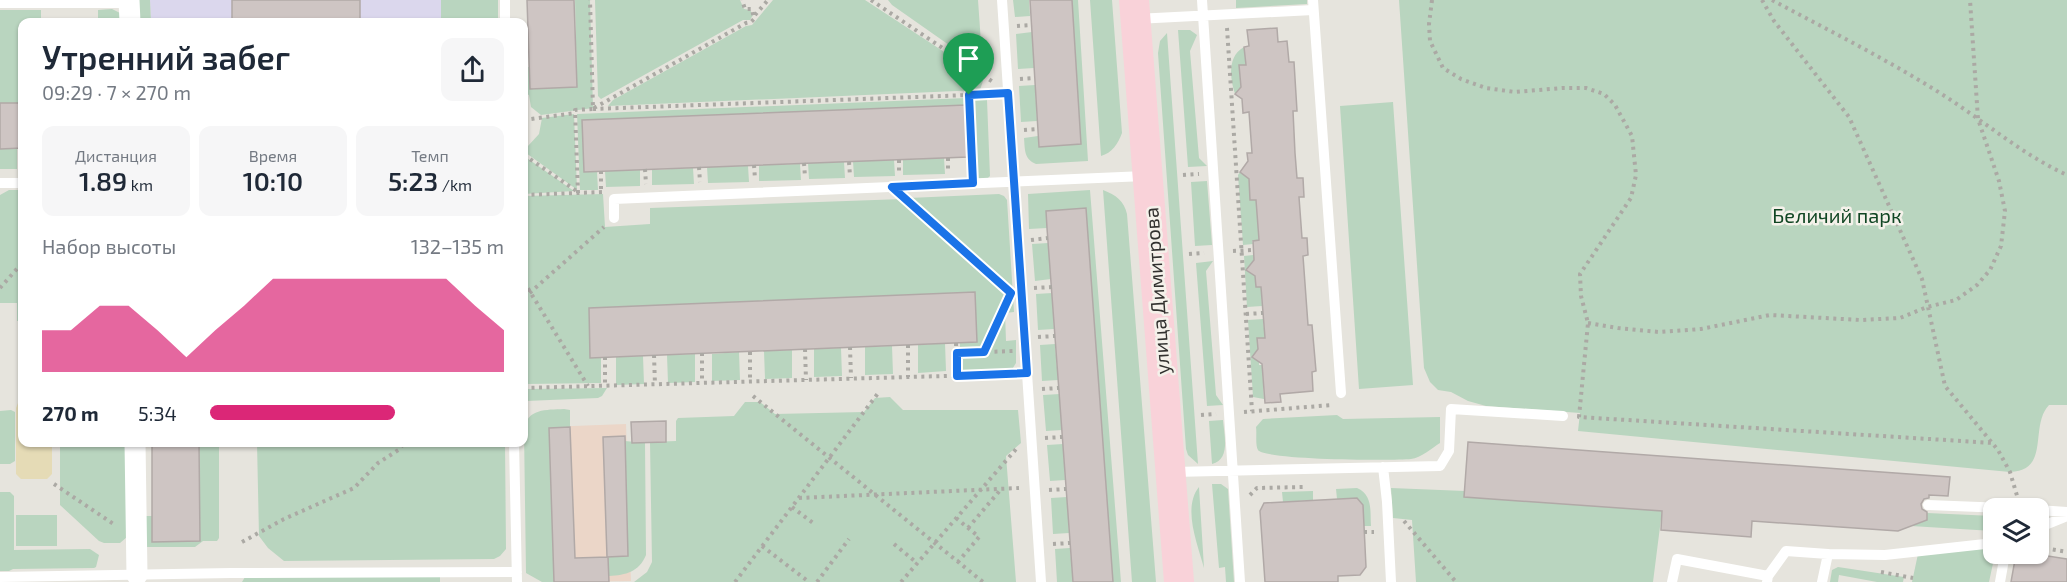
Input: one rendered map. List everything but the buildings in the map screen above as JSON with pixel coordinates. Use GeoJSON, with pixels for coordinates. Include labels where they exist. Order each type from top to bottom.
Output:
{"type":"FeatureCollection","features":[{"type":"Feature","properties":{"kind":"street","name":"улица Димитрова"},"geometry":{"type":"LineString","coordinates":[[1135,10],[1179,582]]}},
{"type":"Feature","properties":{"kind":"street"},"geometry":{"type":"LineString","coordinates":[[135,447],[137,575]]}},
{"type":"Feature","properties":{"kind":"lane"},"geometry":{"type":"LineString","coordinates":[[505,0],[506,18]]}},
{"type":"Feature","properties":{"kind":"lane"},"geometry":{"type":"LineString","coordinates":[[1002,0],[1025,350],[1039,489],[1041,582]]}},
{"type":"Feature","properties":{"kind":"lane"},"geometry":{"type":"LineString","coordinates":[[1202,0],[1240,582]]}},
{"type":"Feature","properties":{"kind":"lane"},"geometry":{"type":"LineString","coordinates":[[0,3],[129,8]]}},
{"type":"Feature","properties":{"kind":"lane"},"geometry":{"type":"LineString","coordinates":[[1135,10],[1203,16],[1313,5],[1341,393]]}},
{"type":"Feature","properties":{"kind":"lane"},"geometry":{"type":"LineString","coordinates":[[614,218],[614,199],[1148,176]]}},
{"type":"Feature","properties":{"kind":"lane"},"geometry":{"type":"LineString","coordinates":[[0,183],[18,183]]}},
{"type":"Feature","properties":{"kind":"lane"},"geometry":{"type":"LineString","coordinates":[[1170,472],[1440,466],[1449,451],[1451,409],[1563,416]]}},
{"type":"Feature","properties":{"kind":"lane"},"geometry":{"type":"LineString","coordinates":[[0,577],[137,575],[517,577],[514,447]]}},
{"type":"Feature","properties":{"kind":"lane"},"geometry":{"type":"LineString","coordinates":[[1383,467],[1391,582]]}},
{"type":"Feature","properties":{"kind":"lane"},"geometry":{"type":"LineString","coordinates":[[1928,505],[1983,507]]}},
{"type":"Feature","properties":{"kind":"lane"},"geometry":{"type":"LineString","coordinates":[[2049,512],[2067,514]]}},
{"type":"Feature","properties":{"kind":"lane"},"geometry":{"type":"LineString","coordinates":[[2049,523],[2067,514]]}},
{"type":"Feature","properties":{"kind":"lane"},"geometry":{"type":"LineString","coordinates":[[1672,582],[1677,559],[1692,558],[1768,579],[1785,551],[1885,555],[1983,544]]}},
{"type":"Feature","properties":{"kind":"lane"},"geometry":{"type":"LineString","coordinates":[[1822,582],[1828,554]]}},
{"type":"Feature","properties":{"kind":"lane"},"geometry":{"type":"LineString","coordinates":[[2000,582],[2003,564]]}},
{"type":"Feature","properties":{"kind":"path"},"geometry":{"type":"LineString","coordinates":[[590,0],[593,109]]}},
{"type":"Feature","properties":{"kind":"path"},"geometry":{"type":"LineString","coordinates":[[742,0],[745,9],[752,9],[755,15]]}},
{"type":"Feature","properties":{"kind":"path"},"geometry":{"type":"LineString","coordinates":[[593,109],[751,22],[768,0]]}},
{"type":"Feature","properties":{"kind":"path"},"geometry":{"type":"LineString","coordinates":[[871,0],[1008,93]]}},
{"type":"Feature","properties":{"kind":"path"},"geometry":{"type":"LineString","coordinates":[[1432,0],[1429,24],[1430,41],[1443,68],[1461,79],[1486,88],[1515,92],[1586,88],[1604,94],[1615,105],[1632,136],[1636,175],[1631,198],[1580,274],[1581,296],[1588,323],[1579,417],[1993,443]]}},
{"type":"Feature","properties":{"kind":"path"},"geometry":{"type":"LineString","coordinates":[[1762,0],[1774,21],[1850,117],[1922,279],[1945,386],[1993,443],[2010,472],[2017,498]]}},
{"type":"Feature","properties":{"kind":"path"},"geometry":{"type":"LineString","coordinates":[[1772,0],[1901,69],[1978,119],[2014,146],[2067,175]]}},
{"type":"Feature","properties":{"kind":"path"},"geometry":{"type":"LineString","coordinates":[[1588,323],[1659,332],[1701,329],[1770,315],[1861,320],[1900,318],[1927,307],[1956,300],[1977,285],[1990,270],[2001,246],[2005,211],[1999,181],[1978,119],[1970,0]]}},
{"type":"Feature","properties":{"kind":"path"},"geometry":{"type":"LineString","coordinates":[[1237,26],[1227,26],[1252,411]]}},
{"type":"Feature","properties":{"kind":"path"},"geometry":{"type":"LineString","coordinates":[[528,119],[576,112],[575,110],[593,109],[1008,93]]}},
{"type":"Feature","properties":{"kind":"path"},"geometry":{"type":"LineString","coordinates":[[969,95],[973,183]]}},
{"type":"Feature","properties":{"kind":"path"},"geometry":{"type":"LineString","coordinates":[[576,112],[578,193]]}},
{"type":"Feature","properties":{"kind":"path"},"geometry":{"type":"LineString","coordinates":[[528,158],[578,193]]}},
{"type":"Feature","properties":{"kind":"path"},"geometry":{"type":"LineString","coordinates":[[699,167],[700,188]]}},
{"type":"Feature","properties":{"kind":"path"},"geometry":{"type":"LineString","coordinates":[[645,170],[646,190]]}},
{"type":"Feature","properties":{"kind":"path"},"geometry":{"type":"LineString","coordinates":[[601,171],[602,192]]}},
{"type":"Feature","properties":{"kind":"path"},"geometry":{"type":"LineString","coordinates":[[892,187],[1022,303]]}},
{"type":"Feature","properties":{"kind":"path"},"geometry":{"type":"LineString","coordinates":[[528,195],[578,193]]}},
{"type":"Feature","properties":{"kind":"path"},"geometry":{"type":"LineString","coordinates":[[530,292],[614,218]]}},
{"type":"Feature","properties":{"kind":"path"},"geometry":{"type":"LineString","coordinates":[[1025,240],[1048,238]]}},
{"type":"Feature","properties":{"kind":"path"},"geometry":{"type":"LineString","coordinates":[[1241,250],[1253,250]]}},
{"type":"Feature","properties":{"kind":"path"},"geometry":{"type":"LineString","coordinates":[[0,288],[18,268]]}},
{"type":"Feature","properties":{"kind":"path"},"geometry":{"type":"LineString","coordinates":[[1028,289],[1052,287]]}},
{"type":"Feature","properties":{"kind":"path"},"geometry":{"type":"LineString","coordinates":[[528,289],[588,387]]}},
{"type":"Feature","properties":{"kind":"path"},"geometry":{"type":"LineString","coordinates":[[984,352],[1011,293]]}},
{"type":"Feature","properties":{"kind":"path"},"geometry":{"type":"LineString","coordinates":[[1245,314],[1263,313]]}},
{"type":"Feature","properties":{"kind":"path"},"geometry":{"type":"LineString","coordinates":[[1032,338],[1055,336]]}},
{"type":"Feature","properties":{"kind":"path"},"geometry":{"type":"LineString","coordinates":[[956,343],[957,376]]}},
{"type":"Feature","properties":{"kind":"path"},"geometry":{"type":"LineString","coordinates":[[908,345],[908,377]]}},
{"type":"Feature","properties":{"kind":"path"},"geometry":{"type":"LineString","coordinates":[[850,347],[851,378]]}},
{"type":"Feature","properties":{"kind":"path"},"geometry":{"type":"LineString","coordinates":[[806,349],[806,380]]}},
{"type":"Feature","properties":{"kind":"path"},"geometry":{"type":"LineString","coordinates":[[957,353],[1025,350]]}},
{"type":"Feature","properties":{"kind":"path"},"geometry":{"type":"LineString","coordinates":[[750,352],[750,382]]}},
{"type":"Feature","properties":{"kind":"path"},"geometry":{"type":"LineString","coordinates":[[702,353],[702,383]]}},
{"type":"Feature","properties":{"kind":"path"},"geometry":{"type":"LineString","coordinates":[[654,355],[655,385]]}},
{"type":"Feature","properties":{"kind":"path"},"geometry":{"type":"LineString","coordinates":[[605,357],[605,386]]}},
{"type":"Feature","properties":{"kind":"path"},"geometry":{"type":"LineString","coordinates":[[528,388],[1027,373]]}},
{"type":"Feature","properties":{"kind":"path"},"geometry":{"type":"LineString","coordinates":[[1036,390],[1059,388]]}},
{"type":"Feature","properties":{"kind":"path"},"geometry":{"type":"LineString","coordinates":[[735,582],[879,392]]}},
{"type":"Feature","properties":{"kind":"path"},"geometry":{"type":"LineString","coordinates":[[753,396],[983,582]]}},
{"type":"Feature","properties":{"kind":"path"},"geometry":{"type":"LineString","coordinates":[[1230,413],[1333,405]]}},
{"type":"Feature","properties":{"kind":"path"},"geometry":{"type":"LineString","coordinates":[[1039,439],[1062,437]]}},
{"type":"Feature","properties":{"kind":"path"},"geometry":{"type":"LineString","coordinates":[[901,582],[1021,443]]}},
{"type":"Feature","properties":{"kind":"path"},"geometry":{"type":"LineString","coordinates":[[242,542],[284,519],[354,488],[378,463],[401,447]]}},
{"type":"Feature","properties":{"kind":"path"},"geometry":{"type":"LineString","coordinates":[[54,484],[136,540]]}},
{"type":"Feature","properties":{"kind":"path"},"geometry":{"type":"LineString","coordinates":[[1248,502],[1252,491],[1257,488],[1314,486]]}},
{"type":"Feature","properties":{"kind":"path"},"geometry":{"type":"LineString","coordinates":[[968,528],[1002,488]]}},
{"type":"Feature","properties":{"kind":"path"},"geometry":{"type":"LineString","coordinates":[[798,498],[1002,488],[1066,489]]}},
{"type":"Feature","properties":{"kind":"path"},"geometry":{"type":"LineString","coordinates":[[1387,502],[1456,582]]}},
{"type":"Feature","properties":{"kind":"path"},"geometry":{"type":"LineString","coordinates":[[792,507],[813,523]]}},
{"type":"Feature","properties":{"kind":"path"},"geometry":{"type":"LineString","coordinates":[[956,518],[979,537],[958,562]]}},
{"type":"Feature","properties":{"kind":"path"},"geometry":{"type":"LineString","coordinates":[[1374,522],[1375,543]]}},
{"type":"Feature","properties":{"kind":"path"},"geometry":{"type":"LineString","coordinates":[[1364,532],[1374,532]]}},
{"type":"Feature","properties":{"kind":"path"},"geometry":{"type":"LineString","coordinates":[[817,582],[849,539]]}},
{"type":"Feature","properties":{"kind":"path"},"geometry":{"type":"LineString","coordinates":[[1046,544],[1070,543]]}},
{"type":"Feature","properties":{"kind":"path"},"geometry":{"type":"LineString","coordinates":[[894,544],[917,563]]}},
{"type":"Feature","properties":{"kind":"path"},"geometry":{"type":"LineString","coordinates":[[762,546],[809,582]]}},
{"type":"Feature","properties":{"kind":"path"},"geometry":{"type":"LineString","coordinates":[[2049,549],[2067,552]]}},
{"type":"Feature","properties":{"kind":"shaded area"},"geometry":{"type":"Polygon","coordinates":[[[150,0],[441,0],[441,18],[151,18],[150,0]]]}},
{"type":"Feature","properties":{"kind":"shaded area"},"geometry":{"type":"Polygon","coordinates":[[[626,424],[631,581],[551,582],[546,427],[626,424]]]}},
{"type":"Feature","properties":{"kind":"green space"},"geometry":{"type":"Polygon","coordinates":[[[137,0],[150,0],[151,18],[137,18],[137,0]]]}},
{"type":"Feature","properties":{"kind":"green space"},"geometry":{"type":"Polygon","coordinates":[[[441,0],[498,0],[498,18],[441,18],[441,0]]]}},
{"type":"Feature","properties":{"kind":"green space"},"geometry":{"type":"Polygon","coordinates":[[[575,0],[590,0],[593,108],[541,115],[531,107],[528,95],[528,67],[530,89],[577,87],[575,0]]]}},
{"type":"Feature","properties":{"kind":"green space"},"geometry":{"type":"Polygon","coordinates":[[[595,0],[740,0],[744,9],[750,10],[753,15],[750,20],[743,20],[601,99],[598,96],[595,0]]]}},
{"type":"Feature","properties":{"kind":"green space"},"geometry":{"type":"Polygon","coordinates":[[[773,0],[865,0],[984,78],[980,90],[608,106],[613,100],[746,26],[752,25],[773,0]]]}},
{"type":"Feature","properties":{"kind":"green space"},"geometry":{"type":"Polygon","coordinates":[[[888,0],[978,0],[981,43],[977,52],[970,54],[959,52],[888,0]]]}},
{"type":"Feature","properties":{"kind":"green space"},"geometry":{"type":"Polygon","coordinates":[[[1013,0],[1029,0],[1030,16],[1015,17],[1013,0]]]}},
{"type":"Feature","properties":{"kind":"green space"},"geometry":{"type":"Polygon","coordinates":[[[1072,0],[1078,0],[1088,161],[1036,164],[1027,157],[1024,138],[1038,136],[1039,147],[1081,144],[1072,0]]]}},
{"type":"Feature","properties":{"kind":"green space"},"geometry":{"type":"Polygon","coordinates":[[[1090,0],[1112,0],[1122,133],[1114,148],[1101,156],[1090,0]]]}},
{"type":"Feature","properties":{"kind":"green space"},"geometry":{"type":"Polygon","coordinates":[[[1236,0],[1307,0],[1307,4],[1236,8],[1236,0]]]}},
{"type":"Feature","properties":{"kind":"green space","name":"Беличий парк"},"geometry":{"type":"Polygon","coordinates":[[[1399,0],[2067,0],[2067,405],[2049,405],[2043,414],[2035,456],[2031,464],[2023,470],[2010,472],[1578,431],[1580,413],[1486,406],[1468,401],[1451,392],[1438,390],[1430,382],[1424,368],[1399,0]]]}},
{"type":"Feature","properties":{"kind":"green space"},"geometry":{"type":"Polygon","coordinates":[[[112,9],[120,13],[121,18],[98,18],[98,10],[112,9]]]}},
{"type":"Feature","properties":{"kind":"green space"},"geometry":{"type":"Polygon","coordinates":[[[0,10],[41,10],[41,18],[18,18],[18,103],[0,103],[0,10]]]}},
{"type":"Feature","properties":{"kind":"green space"},"geometry":{"type":"Polygon","coordinates":[[[1178,30],[1190,30],[1197,35],[1190,51],[1199,158],[1207,166],[1188,167],[1178,30]]]}},
{"type":"Feature","properties":{"kind":"green space"},"geometry":{"type":"Polygon","coordinates":[[[1032,32],[1034,68],[1018,69],[1016,34],[1032,32]]]}},
{"type":"Feature","properties":{"kind":"green space"},"geometry":{"type":"Polygon","coordinates":[[[1167,33],[1198,464],[1188,455],[1186,449],[1158,53],[1160,41],[1167,33]]]}},
{"type":"Feature","properties":{"kind":"green space"},"geometry":{"type":"Polygon","coordinates":[[[1244,47],[1246,65],[1239,66],[1241,87],[1235,94],[1231,75],[1232,62],[1244,47]]]}},
{"type":"Feature","properties":{"kind":"green space"},"geometry":{"type":"Polygon","coordinates":[[[1035,85],[1037,121],[1021,122],[1019,86],[1035,85]]]}},
{"type":"Feature","properties":{"kind":"green space"},"geometry":{"type":"Polygon","coordinates":[[[983,97],[987,100],[990,176],[974,180],[971,98],[983,97]]]}},
{"type":"Feature","properties":{"kind":"green space"},"geometry":{"type":"Polygon","coordinates":[[[966,98],[966,105],[582,120],[584,172],[597,172],[598,190],[580,190],[577,114],[966,98]]]}},
{"type":"Feature","properties":{"kind":"green space"},"geometry":{"type":"Polygon","coordinates":[[[1393,102],[1413,385],[1359,389],[1340,106],[1393,102]]]}},
{"type":"Feature","properties":{"kind":"green space"},"geometry":{"type":"Polygon","coordinates":[[[574,114],[577,189],[528,154],[528,146],[539,134],[542,118],[574,114]]]}},
{"type":"Feature","properties":{"kind":"green space"},"geometry":{"type":"Polygon","coordinates":[[[0,149],[17,149],[17,169],[0,169],[0,149]]]}},
{"type":"Feature","properties":{"kind":"green space"},"geometry":{"type":"Polygon","coordinates":[[[944,158],[945,174],[903,175],[903,160],[944,158]]]}},
{"type":"Feature","properties":{"kind":"green space"},"geometry":{"type":"Polygon","coordinates":[[[528,159],[574,191],[528,194],[528,159]]]}},
{"type":"Feature","properties":{"kind":"green space"},"geometry":{"type":"Polygon","coordinates":[[[894,160],[895,176],[854,177],[853,161],[894,160]]]}},
{"type":"Feature","properties":{"kind":"green space"},"geometry":{"type":"Polygon","coordinates":[[[844,162],[845,178],[809,179],[808,163],[844,162]]]}},
{"type":"Feature","properties":{"kind":"green space"},"geometry":{"type":"Polygon","coordinates":[[[800,164],[801,180],[759,181],[759,165],[800,164]]]}},
{"type":"Feature","properties":{"kind":"green space"},"geometry":{"type":"Polygon","coordinates":[[[748,166],[749,182],[708,183],[707,167],[748,166]]]}},
{"type":"Feature","properties":{"kind":"green space"},"geometry":{"type":"Polygon","coordinates":[[[693,168],[694,184],[652,185],[652,170],[693,168]]]}},
{"type":"Feature","properties":{"kind":"green space"},"geometry":{"type":"Polygon","coordinates":[[[640,170],[640,186],[606,187],[605,171],[640,170]]]}},
{"type":"Feature","properties":{"kind":"green space"},"geometry":{"type":"Polygon","coordinates":[[[1240,172],[1249,179],[1250,200],[1256,200],[1259,240],[1252,241],[1253,244],[1243,245],[1238,175],[1240,172]]]}},
{"type":"Feature","properties":{"kind":"green space"},"geometry":{"type":"Polygon","coordinates":[[[1207,181],[1212,245],[1195,246],[1191,182],[1207,181]]]}},
{"type":"Feature","properties":{"kind":"green space"},"geometry":{"type":"Polygon","coordinates":[[[9,190],[18,190],[18,321],[17,303],[0,303],[0,195],[9,190]]]}},
{"type":"Feature","properties":{"kind":"green space"},"geometry":{"type":"Polygon","coordinates":[[[1090,190],[1121,582],[1113,582],[1086,208],[1047,211],[1047,228],[1029,229],[1028,194],[1090,190]]]}},
{"type":"Feature","properties":{"kind":"green space"},"geometry":{"type":"Polygon","coordinates":[[[1103,190],[1119,199],[1127,214],[1156,582],[1132,582],[1103,190]]]}},
{"type":"Feature","properties":{"kind":"green space"},"geometry":{"type":"Polygon","coordinates":[[[603,194],[605,227],[650,224],[650,208],[903,199],[1005,291],[1009,291],[909,198],[999,194],[1007,200],[1014,312],[1005,313],[1006,341],[1016,340],[1016,363],[1011,371],[960,374],[960,343],[977,342],[975,292],[589,308],[590,358],[601,358],[601,383],[528,384],[528,196],[603,194]]]}},
{"type":"Feature","properties":{"kind":"green space"},"geometry":{"type":"Polygon","coordinates":[[[1048,243],[1051,279],[1035,281],[1032,244],[1048,243]]]}},
{"type":"Feature","properties":{"kind":"green space"},"geometry":{"type":"Polygon","coordinates":[[[1253,255],[1254,260],[1247,270],[1255,276],[1256,287],[1261,287],[1262,306],[1247,307],[1244,256],[1253,255]]]}},
{"type":"Feature","properties":{"kind":"green space"},"geometry":{"type":"Polygon","coordinates":[[[1213,261],[1206,271],[1216,395],[1223,405],[1207,406],[1196,263],[1213,261]]]}},
{"type":"Feature","properties":{"kind":"green space"},"geometry":{"type":"Polygon","coordinates":[[[1052,293],[1054,329],[1038,330],[1036,294],[1052,293]]]}},
{"type":"Feature","properties":{"kind":"green space"},"geometry":{"type":"Polygon","coordinates":[[[1263,319],[1265,338],[1258,339],[1258,349],[1252,357],[1259,362],[1259,365],[1262,365],[1264,399],[1253,397],[1248,320],[1263,319]]]}},
{"type":"Feature","properties":{"kind":"green space"},"geometry":{"type":"Polygon","coordinates":[[[945,343],[946,371],[918,373],[918,345],[945,343]]]}},
{"type":"Feature","properties":{"kind":"green space"},"geometry":{"type":"Polygon","coordinates":[[[1055,344],[1058,380],[1042,381],[1040,345],[1055,344]]]}},
{"type":"Feature","properties":{"kind":"green space"},"geometry":{"type":"Polygon","coordinates":[[[892,346],[893,374],[865,375],[865,347],[892,346]]]}},
{"type":"Feature","properties":{"kind":"green space"},"geometry":{"type":"Polygon","coordinates":[[[841,348],[842,376],[814,377],[814,349],[841,348]]]}},
{"type":"Feature","properties":{"kind":"green space"},"geometry":{"type":"Polygon","coordinates":[[[792,350],[792,378],[765,379],[764,351],[792,350]]]}},
{"type":"Feature","properties":{"kind":"green space"},"geometry":{"type":"Polygon","coordinates":[[[739,352],[740,380],[712,381],[712,354],[739,352]]]}},
{"type":"Feature","properties":{"kind":"green space"},"geometry":{"type":"Polygon","coordinates":[[[695,354],[695,382],[668,383],[667,355],[695,354]]]}},
{"type":"Feature","properties":{"kind":"green space"},"geometry":{"type":"Polygon","coordinates":[[[643,356],[644,384],[616,385],[616,357],[643,356]]]}},
{"type":"Feature","properties":{"kind":"green space"},"geometry":{"type":"Polygon","coordinates":[[[607,388],[598,398],[528,401],[528,389],[607,388]]]}},
{"type":"Feature","properties":{"kind":"green space"},"geometry":{"type":"Polygon","coordinates":[[[1060,394],[1062,430],[1046,431],[1043,395],[1060,394]]]}},
{"type":"Feature","properties":{"kind":"green space"},"geometry":{"type":"Polygon","coordinates":[[[890,397],[903,410],[1018,410],[1021,443],[1006,456],[1016,582],[634,582],[647,572],[652,562],[650,442],[676,441],[678,418],[734,416],[745,402],[760,402],[775,414],[864,412],[875,398],[890,397]]]}},
{"type":"Feature","properties":{"kind":"green space"},"geometry":{"type":"Polygon","coordinates":[[[544,410],[570,410],[570,427],[549,428],[554,582],[542,582],[526,573],[524,447],[528,447],[528,420],[533,414],[544,410]]]}},
{"type":"Feature","properties":{"kind":"green space"},"geometry":{"type":"Polygon","coordinates":[[[0,411],[15,412],[15,461],[10,464],[0,464],[0,411]]]}},
{"type":"Feature","properties":{"kind":"green space"},"geometry":{"type":"Polygon","coordinates":[[[1337,415],[1343,419],[1440,417],[1440,443],[1419,457],[1400,460],[1305,458],[1282,456],[1258,450],[1256,427],[1263,419],[1337,415]]]}},
{"type":"Feature","properties":{"kind":"green space"},"geometry":{"type":"Polygon","coordinates":[[[1223,420],[1224,452],[1218,462],[1212,464],[1209,421],[1223,420]]]}},
{"type":"Feature","properties":{"kind":"green space"},"geometry":{"type":"Polygon","coordinates":[[[625,441],[645,443],[646,555],[640,565],[631,572],[609,576],[608,557],[628,556],[625,441]]]}},
{"type":"Feature","properties":{"kind":"green space"},"geometry":{"type":"Polygon","coordinates":[[[1063,444],[1065,480],[1050,481],[1047,445],[1063,444]]]}},
{"type":"Feature","properties":{"kind":"green space"},"geometry":{"type":"Polygon","coordinates":[[[60,447],[126,447],[127,537],[120,543],[99,541],[60,505],[60,447]]]}},
{"type":"Feature","properties":{"kind":"green space"},"geometry":{"type":"Polygon","coordinates":[[[199,447],[219,447],[219,538],[217,541],[203,541],[195,547],[145,547],[143,516],[152,516],[153,542],[200,541],[199,447]]]}},
{"type":"Feature","properties":{"kind":"green space"},"geometry":{"type":"Polygon","coordinates":[[[257,447],[505,447],[506,549],[494,559],[284,561],[268,548],[259,536],[257,447]]]}},
{"type":"Feature","properties":{"kind":"green space"},"geometry":{"type":"Polygon","coordinates":[[[1212,484],[1221,484],[1228,489],[1234,582],[1226,582],[1225,567],[1219,568],[1212,484]]]}},
{"type":"Feature","properties":{"kind":"green space"},"geometry":{"type":"Polygon","coordinates":[[[1199,487],[1204,568],[1195,538],[1192,516],[1194,496],[1199,487]]]}},
{"type":"Feature","properties":{"kind":"green space"},"geometry":{"type":"Polygon","coordinates":[[[1357,488],[1368,499],[1371,526],[1364,526],[1357,498],[1337,499],[1336,489],[1357,488]]]}},
{"type":"Feature","properties":{"kind":"green space"},"geometry":{"type":"Polygon","coordinates":[[[1391,488],[1465,491],[1465,497],[1662,511],[1653,582],[1416,582],[1412,520],[1393,518],[1391,488]]]}},
{"type":"Feature","properties":{"kind":"green space"},"geometry":{"type":"Polygon","coordinates":[[[1313,491],[1313,500],[1283,502],[1282,492],[1313,491]]]}},
{"type":"Feature","properties":{"kind":"green space"},"geometry":{"type":"Polygon","coordinates":[[[0,492],[10,492],[14,496],[14,550],[90,549],[99,555],[96,567],[0,571],[0,492]]]}},
{"type":"Feature","properties":{"kind":"green space"},"geometry":{"type":"Polygon","coordinates":[[[1067,497],[1069,533],[1053,534],[1051,498],[1067,497]]]}},
{"type":"Feature","properties":{"kind":"green space"},"geometry":{"type":"Polygon","coordinates":[[[1927,513],[1983,516],[1983,530],[1911,526],[1927,520],[1927,513]]]}},
{"type":"Feature","properties":{"kind":"green space"},"geometry":{"type":"Polygon","coordinates":[[[16,515],[57,515],[57,546],[16,546],[16,515]]]}},
{"type":"Feature","properties":{"kind":"green space"},"geometry":{"type":"Polygon","coordinates":[[[1070,548],[1073,582],[1057,582],[1055,549],[1070,548]]]}},
{"type":"Feature","properties":{"kind":"green space"},"geometry":{"type":"Polygon","coordinates":[[[1983,548],[1983,564],[1993,564],[1989,582],[1912,582],[1918,554],[1983,548]]]}},
{"type":"Feature","properties":{"kind":"green space"},"geometry":{"type":"Polygon","coordinates":[[[1838,567],[1904,577],[1903,582],[1877,582],[1839,575],[1838,582],[1830,582],[1832,570],[1838,567]]]}},
{"type":"Feature","properties":{"kind":"green space"},"geometry":{"type":"Polygon","coordinates":[[[245,577],[440,577],[440,582],[242,582],[245,577]]]}},
{"type":"Feature","properties":{"kind":"sand"},"geometry":{"type":"Polygon","coordinates":[[[18,403],[18,447],[52,447],[52,474],[47,479],[21,479],[16,474],[16,408],[18,403]]]}},
{"type":"Feature","properties":{"kind":"route"},"geometry":{"type":"LineString","coordinates":[[1008,93],[1027,373],[957,376],[957,353],[984,352],[1011,293],[892,187],[973,183],[969,95],[1008,93]]}}]}
